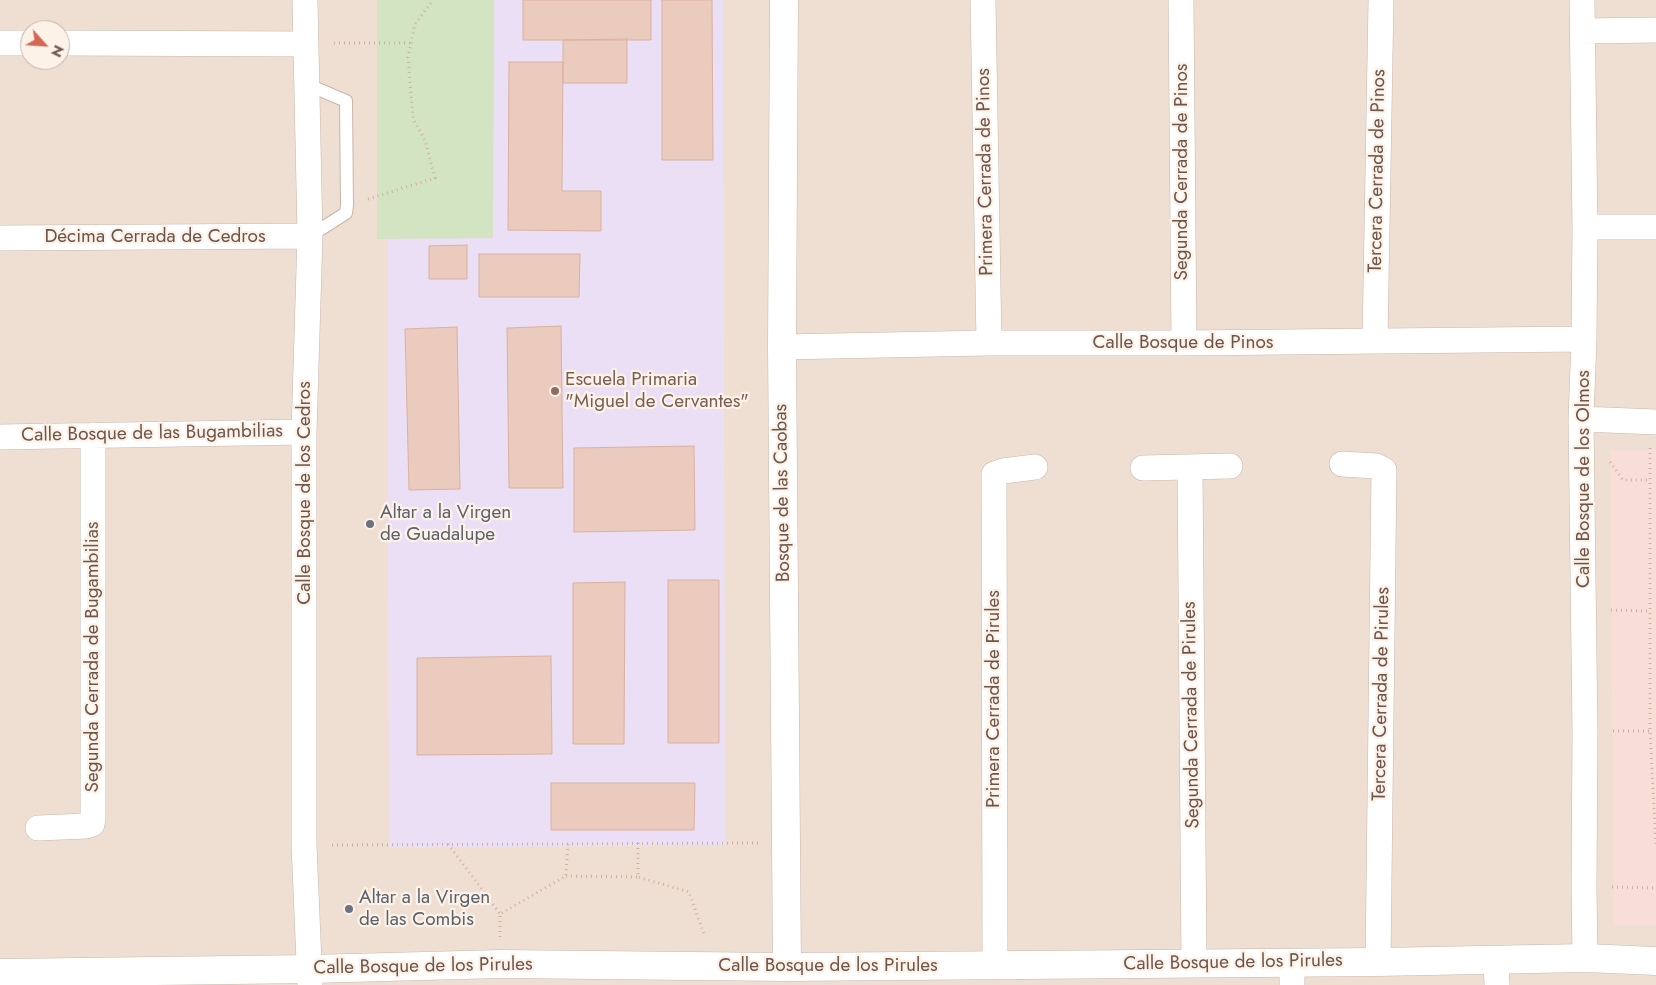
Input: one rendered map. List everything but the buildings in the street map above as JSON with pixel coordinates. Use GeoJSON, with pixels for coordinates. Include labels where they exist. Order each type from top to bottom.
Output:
{"type":"FeatureCollection","features":[{"type":"Feature","properties":{"kind":"street","name":"Calle Bosque de los Cedros"},"geometry":{"type":"LineString","coordinates":[[305,0],[310,236],[304,432],[304,845],[310,977]]}},
{"type":"Feature","properties":{"kind":"street","name":"Bosque de las Caobas"},"geometry":{"type":"LineString","coordinates":[[784,0],[782,347],[787,976]]}},
{"type":"Feature","properties":{"kind":"street","name":"Primera Cerrada de Pinos"},"geometry":{"type":"LineString","coordinates":[[983,0],[989,343]]}},
{"type":"Feature","properties":{"kind":"street","name":"Segunda Cerrada de Pinos"},"geometry":{"type":"LineString","coordinates":[[1181,0],[1184,343]]}},
{"type":"Feature","properties":{"kind":"street","name":"Tercera Cerrada de Pinos"},"geometry":{"type":"LineString","coordinates":[[1376,341],[1381,0]]}},
{"type":"Feature","properties":{"kind":"street","name":"Calle Bosque de los Olmos"},"geometry":{"type":"LineString","coordinates":[[1582,0],[1585,227],[1581,419],[1586,732],[1585,958]]}},
{"type":"Feature","properties":{"kind":"street"},"geometry":{"type":"LineString","coordinates":[[1583,31],[1656,30]]}},
{"type":"Feature","properties":{"kind":"street"},"geometry":{"type":"LineString","coordinates":[[0,43],[20,43]]}},
{"type":"Feature","properties":{"kind":"street"},"geometry":{"type":"LineString","coordinates":[[70,43],[306,44]]}},
{"type":"Feature","properties":{"kind":"street"},"geometry":{"type":"LineString","coordinates":[[1585,227],[1656,227]]}},
{"type":"Feature","properties":{"kind":"street","name":"Décima Cerrada de Cedros"},"geometry":{"type":"LineString","coordinates":[[0,238],[310,236]]}},
{"type":"Feature","properties":{"kind":"street","name":"Calle Bosque de Pinos"},"geometry":{"type":"LineString","coordinates":[[782,347],[989,343],[1584,339]]}},
{"type":"Feature","properties":{"kind":"street"},"geometry":{"type":"LineString","coordinates":[[1581,419],[1653,422]]}},
{"type":"Feature","properties":{"kind":"street","name":"Calle Bosque de las Bugambilias"},"geometry":{"type":"LineString","coordinates":[[0,437],[304,432]]}},
{"type":"Feature","properties":{"kind":"street","name":"Segunda Cerrada de Bugambilias"},"geometry":{"type":"LineString","coordinates":[[38,828],[87,826],[92,824],[93,819],[93,435]]}},
{"type":"Feature","properties":{"kind":"street","name":"Tercera Cerrada de Pirules"},"geometry":{"type":"LineString","coordinates":[[1342,464],[1376,466],[1384,470],[1378,962]]}},
{"type":"Feature","properties":{"kind":"street"},"geometry":{"type":"LineString","coordinates":[[1143,468],[1230,466]]}},
{"type":"Feature","properties":{"kind":"street","name":"Primera Cerrada de Pirules"},"geometry":{"type":"LineString","coordinates":[[995,966],[994,474],[1036,467]]}},
{"type":"Feature","properties":{"kind":"street","name":"Segunda Cerrada de Pirules"},"geometry":{"type":"LineString","coordinates":[[1190,467],[1194,964]]}},
{"type":"Feature","properties":{"kind":"street","name":"Calle Bosque de los Pirules"},"geometry":{"type":"LineString","coordinates":[[0,973],[310,977],[501,964],[716,966],[787,976],[995,966],[1194,964],[1292,974],[1378,962],[1496,972],[1585,958],[1656,961]]}},
{"type":"Feature","properties":{"kind":"lane"},"geometry":{"type":"LineString","coordinates":[[306,84],[346,101],[346,213],[310,236]]}},
{"type":"Feature","properties":{"kind":"path"},"geometry":{"type":"LineString","coordinates":[[347,205],[435,178],[425,140],[413,119],[408,57],[415,24],[433,0]]}},
{"type":"Feature","properties":{"kind":"path"},"geometry":{"type":"LineString","coordinates":[[306,44],[411,43]]}},
{"type":"Feature","properties":{"kind":"path"},"geometry":{"type":"LineString","coordinates":[[1653,422],[1650,731],[1656,845]]}},
{"type":"Feature","properties":{"kind":"path"},"geometry":{"type":"LineString","coordinates":[[1584,609],[1650,612]]}},
{"type":"Feature","properties":{"kind":"path"},"geometry":{"type":"LineString","coordinates":[[1586,732],[1650,731]]}},
{"type":"Feature","properties":{"kind":"path"},"geometry":{"type":"LineString","coordinates":[[304,845],[787,842]]}},
{"type":"Feature","properties":{"kind":"path"},"geometry":{"type":"LineString","coordinates":[[566,876],[568,843]]}},
{"type":"Feature","properties":{"kind":"path"},"geometry":{"type":"LineString","coordinates":[[638,843],[638,877]]}},
{"type":"Feature","properties":{"kind":"path"},"geometry":{"type":"LineString","coordinates":[[448,844],[500,914],[501,964]]}},
{"type":"Feature","properties":{"kind":"path"},"geometry":{"type":"LineString","coordinates":[[500,914],[566,876],[638,877],[689,892],[716,966]]}},
{"type":"Feature","properties":{"kind":"path"},"geometry":{"type":"LineString","coordinates":[[1584,887],[1656,888]]}},
{"type":"Feature","properties":{"kind":"shaded area"},"geometry":{"type":"Polygon","coordinates":[[[0,0],[1656,0],[1656,985],[0,985],[0,0]]]}},
{"type":"Feature","properties":{"kind":"shaded area"},"geometry":{"type":"Polygon","coordinates":[[[494,0],[723,0],[725,845],[389,848],[388,238],[493,238],[494,0]]]}},
{"type":"Feature","properties":{"kind":"shaded area"},"geometry":{"type":"Polygon","coordinates":[[[1656,450],[1656,925],[1614,926],[1610,451],[1656,450]]]}},
{"type":"Feature","properties":{"kind":"green space"},"geometry":{"type":"Polygon","coordinates":[[[377,0],[494,0],[493,238],[377,239],[377,0]]]}},
{"type":"Feature","properties":{"kind":"place","name":"Escuela Primaria \"Miguel de Cervantes\""},"geometry":{"type":"Point","coordinates":[555,391]}},
{"type":"Feature","properties":{"kind":"place","name":"Altar a la Virgen de Guadalupe"},"geometry":{"type":"Point","coordinates":[370,524]}},
{"type":"Feature","properties":{"kind":"place","name":"Altar a la Virgen de las Combis"},"geometry":{"type":"Point","coordinates":[349,909]}}]}
